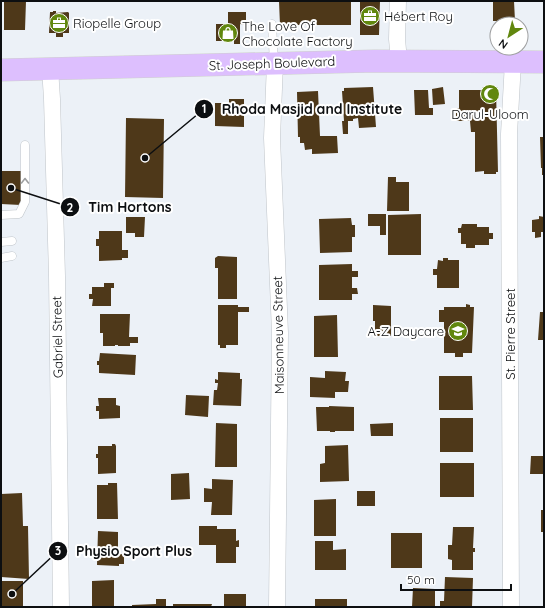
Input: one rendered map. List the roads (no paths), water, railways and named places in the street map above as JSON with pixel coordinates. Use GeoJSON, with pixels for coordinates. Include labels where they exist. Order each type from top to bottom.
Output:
{"type":"FeatureCollection","features":[{"type":"Feature","properties":{"kind":"main road","name":"St. Joseph Boulevard"},"geometry":{"type":"LineString","coordinates":[[1,70],[399,61],[544,62]]}},
{"type":"Feature","properties":{"kind":"street"},"geometry":{"type":"LineString","coordinates":[[398,1],[397,39],[399,61]]}},
{"type":"Feature","properties":{"kind":"street","name":"St. Pierre Street"},"geometry":{"type":"LineString","coordinates":[[511,607],[509,134],[513,62]]}},
{"type":"Feature","properties":{"kind":"street","name":"Maisonneuve Street"},"geometry":{"type":"LineString","coordinates":[[274,63],[272,138],[280,333],[277,607]]}},
{"type":"Feature","properties":{"kind":"street","name":"Gabriel Street"},"geometry":{"type":"LineString","coordinates":[[50,68],[57,276],[61,607]]}},
{"type":"Feature","properties":{"kind":"lane"},"geometry":{"type":"LineString","coordinates":[[272,24],[274,63]]}},
{"type":"Feature","properties":{"kind":"lane"},"geometry":{"type":"LineString","coordinates":[[1,215],[19,214],[25,202],[25,145]]}},
{"type":"Feature","properties":{"kind":"lane"},"geometry":{"type":"LineString","coordinates":[[1,242],[12,242]]}},
{"type":"Feature","properties":{"kind":"lane"},"geometry":{"type":"LineString","coordinates":[[1,258],[12,256]]}},
{"type":"Feature","properties":{"kind":"place","name":"Hébert Roy"},"geometry":{"type":"Point","coordinates":[370,16]}},
{"type":"Feature","properties":{"kind":"place","name":"Riopelle Group"},"geometry":{"type":"Point","coordinates":[59,23]}},
{"type":"Feature","properties":{"kind":"place","name":"The Love Of Chocolate Factory"},"geometry":{"type":"Point","coordinates":[228,33]}},
{"type":"Feature","properties":{"kind":"place","name":"Darul-Uloom"},"geometry":{"type":"Point","coordinates":[490,94]}},
{"type":"Feature","properties":{"kind":"place","name":"Rhoda Masjid and Institute"},"geometry":{"type":"Point","coordinates":[145,158]}},
{"type":"Feature","properties":{"kind":"place","name":"Tim Hortons"},"geometry":{"type":"Point","coordinates":[11,188]}},
{"type":"Feature","properties":{"kind":"place","name":"A-Z Daycare"},"geometry":{"type":"Point","coordinates":[458,331]}},
{"type":"Feature","properties":{"kind":"place","name":"Physio Sport Plus"},"geometry":{"type":"Point","coordinates":[12,594]}}]}
